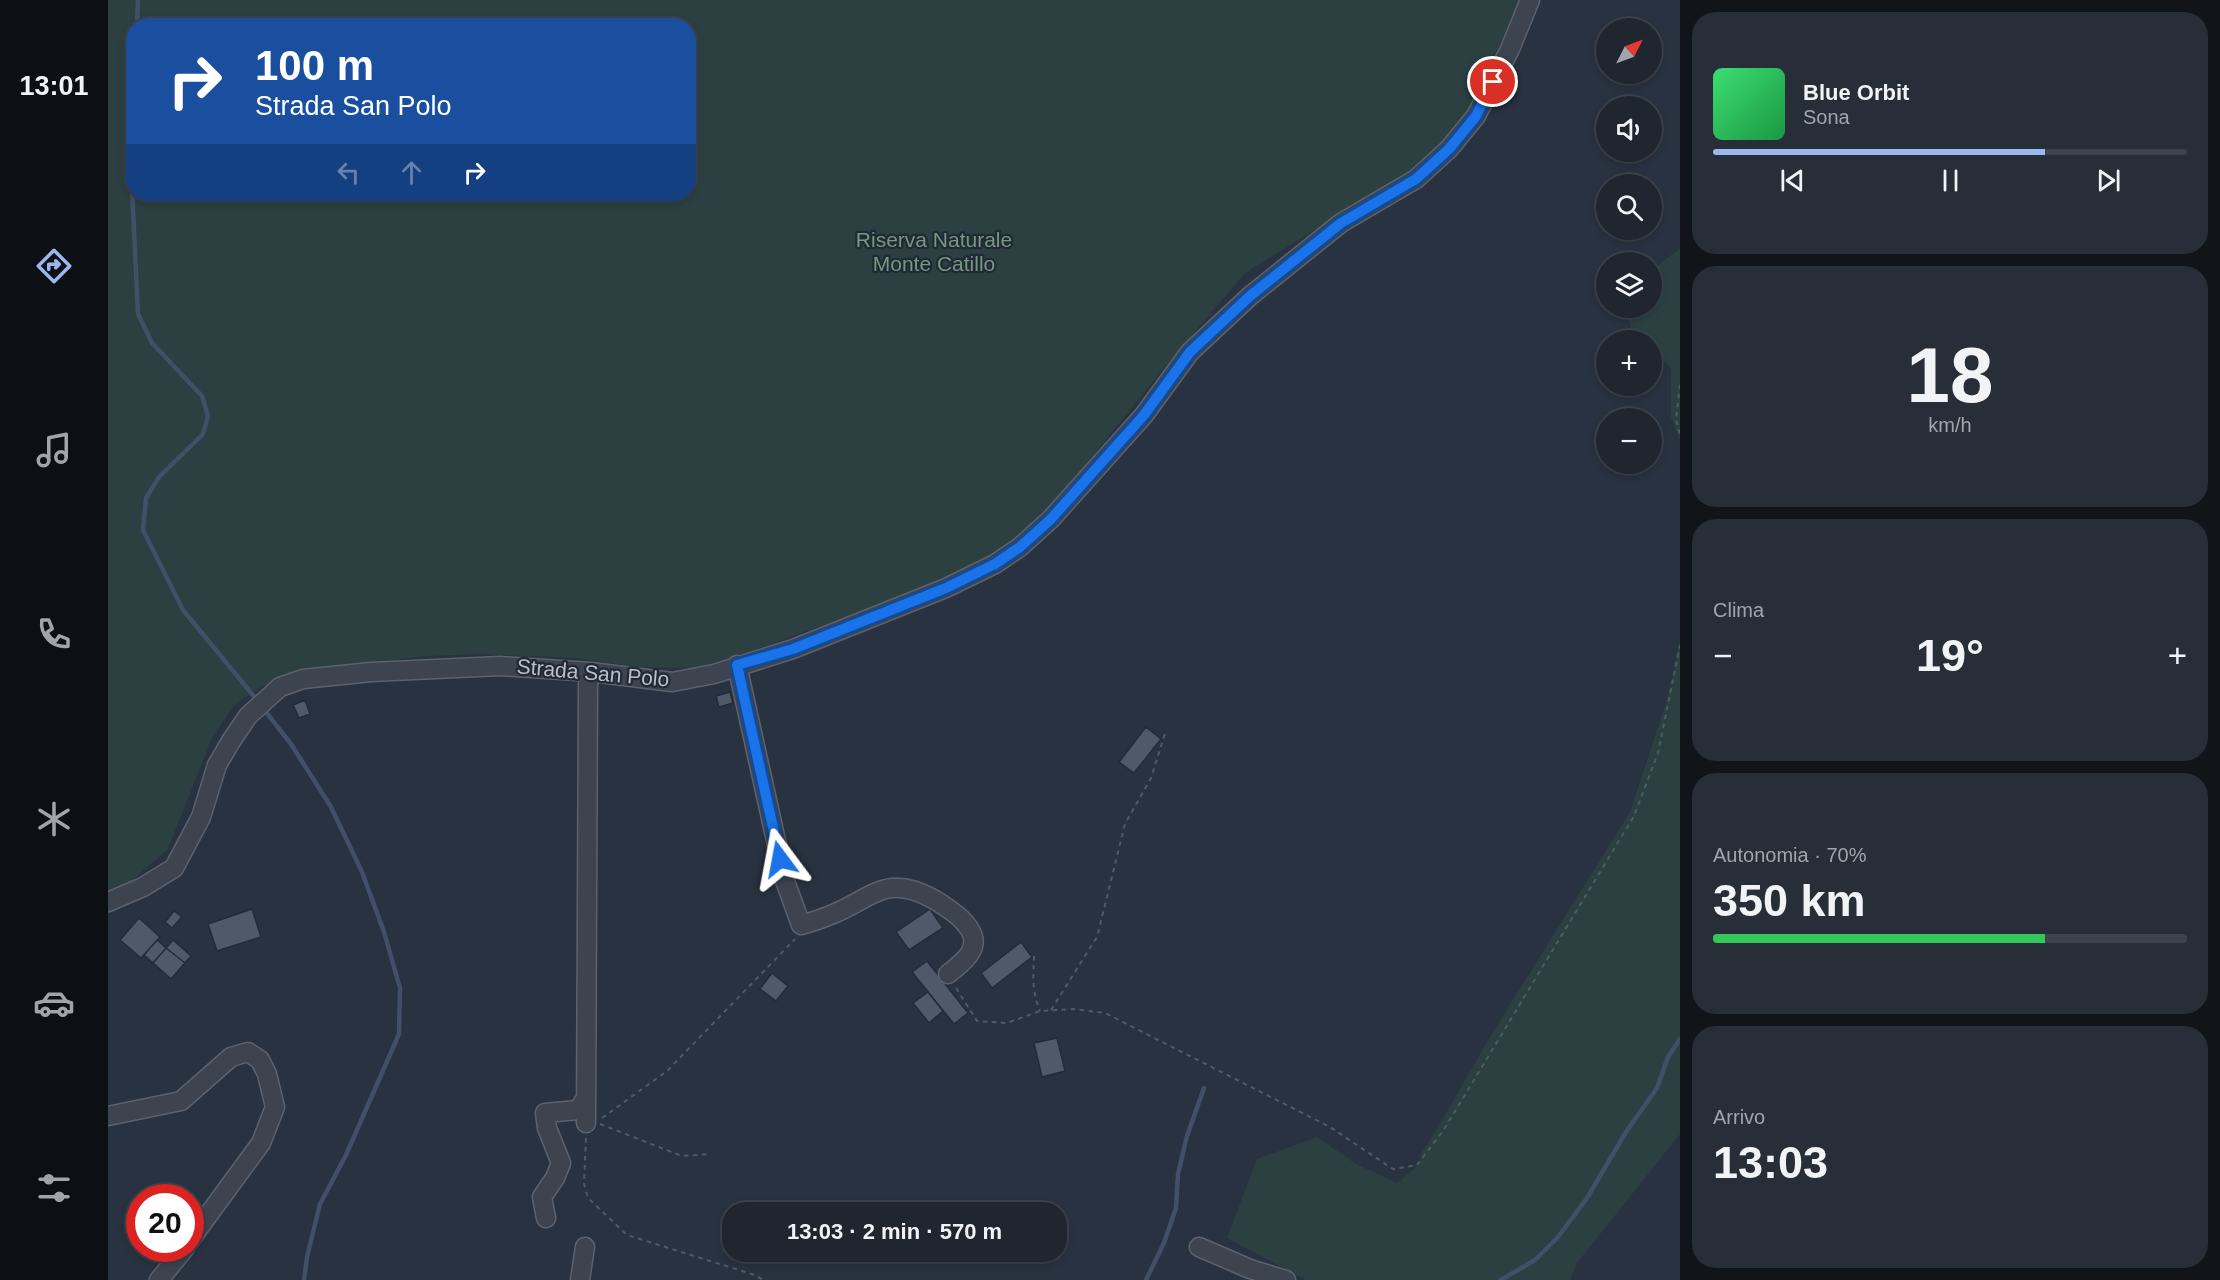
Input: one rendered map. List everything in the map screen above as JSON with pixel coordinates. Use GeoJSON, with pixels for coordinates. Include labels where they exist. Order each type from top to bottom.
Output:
{"type":"FeatureCollection","features":[{"type":"Feature","properties":{"kind":"street","name":"Strada San Polo"},"geometry":{"type":"LineString","coordinates":[[108,902],[143,887],[174,868],[201,816],[217,765],[231,741],[261,702],[280,687],[303,678],[371,672],[500,666],[591,672],[672,682],[714,674],[793,649],[946,588],[995,564],[1020,547],[1059,510],[1144,415],[1190,352],[1250,296],[1341,223],[1416,179],[1449,149],[1476,116],[1510,49],[1530,0]]}},
{"type":"Feature","properties":{"kind":"street"},"geometry":{"type":"LineString","coordinates":[[737,665],[785,881],[801,925],[844,909],[875,892],[899,887],[929,896],[958,916],[971,930],[974,943],[967,959],[948,974]]}},
{"type":"Feature","properties":{"kind":"street"},"geometry":{"type":"LineString","coordinates":[[586,1122],[588,684],[591,672]]}},
{"type":"Feature","properties":{"kind":"street"},"geometry":{"type":"LineString","coordinates":[[108,1116],[181,1101],[231,1057],[248,1052],[260,1060],[267,1074],[275,1107],[261,1143],[204,1221]]}},
{"type":"Feature","properties":{"kind":"street"},"geometry":{"type":"LineString","coordinates":[[546,1218],[542,1197],[555,1178],[561,1163],[546,1128],[545,1113],[578,1110],[586,1098]]}},
{"type":"Feature","properties":{"kind":"street"},"geometry":{"type":"LineString","coordinates":[[580,1280],[585,1247]]}},
{"type":"Feature","properties":{"kind":"street"},"geometry":{"type":"LineString","coordinates":[[1199,1247],[1250,1269],[1286,1280]]}},
{"type":"Feature","properties":{"kind":"street"},"geometry":{"type":"LineString","coordinates":[[159,1280],[174,1262]]}},
{"type":"Feature","properties":{"kind":"path"},"geometry":{"type":"LineString","coordinates":[[1680,385],[1676,420],[1680,434]]}},
{"type":"Feature","properties":{"kind":"path"},"geometry":{"type":"LineString","coordinates":[[948,974],[977,1021],[1007,1023],[1040,1011],[1051,1010],[1073,1009],[1105,1013],[1330,1127],[1393,1168],[1417,1165],[1443,1131],[1634,816],[1658,753],[1680,645]]}},
{"type":"Feature","properties":{"kind":"path"},"geometry":{"type":"LineString","coordinates":[[1051,1010],[1097,937],[1125,824],[1151,778],[1166,730]]}},
{"type":"Feature","properties":{"kind":"path"},"geometry":{"type":"LineString","coordinates":[[711,1154],[682,1156],[596,1122],[667,1071],[797,937],[801,925]]}},
{"type":"Feature","properties":{"kind":"path"},"geometry":{"type":"LineString","coordinates":[[1034,956],[1034,998],[1040,1011]]}},
{"type":"Feature","properties":{"kind":"path"},"geometry":{"type":"LineString","coordinates":[[586,1122],[584,1184],[588,1198],[627,1235],[755,1275],[763,1280]]}},
{"type":"Feature","properties":{"kind":"green space","name":"Riserva Naturale Monte Catillo"},"geometry":{"type":"Polygon","coordinates":[[[108,0],[1520,0],[1463,125],[1415,173],[1331,220],[1245,273],[1163,369],[1043,518],[997,554],[941,582],[746,653],[697,668],[640,667],[576,658],[478,654],[426,656],[308,671],[288,676],[265,685],[235,704],[212,738],[168,849],[126,886],[108,893],[108,0]]]}},
{"type":"Feature","properties":{"kind":"green space"},"geometry":{"type":"Polygon","coordinates":[[[1680,249],[1680,441],[1671,417],[1671,368],[1662,359],[1662,330],[1632,330],[1628,318],[1662,318],[1663,262],[1680,249]]]}},
{"type":"Feature","properties":{"kind":"green space"},"geometry":{"type":"Polygon","coordinates":[[[1680,639],[1680,1134],[1577,1263],[1570,1280],[1306,1280],[1227,1238],[1257,1159],[1317,1137],[1356,1164],[1397,1183],[1419,1164],[1421,1154],[1488,1040],[1630,812],[1668,697],[1680,639]]]}},
{"type":"Feature","properties":{"kind":"building"},"geometry":{"type":"Polygon","coordinates":[[[730,692],[733,703],[719,707],[716,696],[730,692]]]}},
{"type":"Feature","properties":{"kind":"building"},"geometry":{"type":"Polygon","coordinates":[[[305,700],[310,714],[299,718],[293,705],[305,700]]]}},
{"type":"Feature","properties":{"kind":"building"},"geometry":{"type":"Polygon","coordinates":[[[1146,727],[1161,739],[1134,773],[1119,762],[1146,727]]]}},
{"type":"Feature","properties":{"kind":"building"},"geometry":{"type":"Polygon","coordinates":[[[252,909],[261,937],[217,951],[208,924],[252,909]]]}},
{"type":"Feature","properties":{"kind":"building"},"geometry":{"type":"Polygon","coordinates":[[[930,909],[943,928],[909,950],[896,932],[930,909]]]}},
{"type":"Feature","properties":{"kind":"building"},"geometry":{"type":"Polygon","coordinates":[[[174,911],[182,917],[172,928],[165,922],[174,911]]]}},
{"type":"Feature","properties":{"kind":"building"},"geometry":{"type":"Polygon","coordinates":[[[139,918],[160,937],[141,958],[120,940],[139,918]]]}},
{"type":"Feature","properties":{"kind":"building"},"geometry":{"type":"Polygon","coordinates":[[[157,940],[166,948],[153,963],[144,955],[157,940]]]}},
{"type":"Feature","properties":{"kind":"building"},"geometry":{"type":"Polygon","coordinates":[[[173,940],[191,956],[185,963],[166,948],[173,940]]]}},
{"type":"Feature","properties":{"kind":"building"},"geometry":{"type":"Polygon","coordinates":[[[1021,942],[1032,957],[992,988],[981,973],[1021,942]]]}},
{"type":"Feature","properties":{"kind":"building"},"geometry":{"type":"Polygon","coordinates":[[[166,948],[185,963],[171,979],[153,963],[166,948]]]}},
{"type":"Feature","properties":{"kind":"building"},"geometry":{"type":"Polygon","coordinates":[[[927,961],[968,1013],[954,1024],[912,972],[927,961]]]}},
{"type":"Feature","properties":{"kind":"building"},"geometry":{"type":"Polygon","coordinates":[[[772,973],[788,986],[776,1001],[760,989],[772,973]]]}},
{"type":"Feature","properties":{"kind":"building"},"geometry":{"type":"Polygon","coordinates":[[[928,992],[943,1011],[929,1023],[913,1003],[928,992]]]}},
{"type":"Feature","properties":{"kind":"building"},"geometry":{"type":"Polygon","coordinates":[[[1057,1038],[1065,1071],[1042,1077],[1034,1043],[1057,1038]]]}},
{"type":"Feature","properties":{"kind":"waterway"},"geometry":{"type":"LineString","coordinates":[[137,18],[138,0]]}},
{"type":"Feature","properties":{"kind":"waterway"},"geometry":{"type":"LineString","coordinates":[[133,201],[138,314],[152,343],[202,396],[208,416],[203,434],[159,477],[146,498],[143,530],[183,610],[257,700]]}},
{"type":"Feature","properties":{"kind":"waterway"},"geometry":{"type":"LineString","coordinates":[[262,707],[291,744],[331,807],[362,872],[384,932],[400,988],[399,1034],[346,1155],[320,1204],[307,1257],[304,1280]]}},
{"type":"Feature","properties":{"kind":"waterway"},"geometry":{"type":"LineString","coordinates":[[1501,1280],[1535,1260],[1558,1237],[1587,1198],[1626,1132],[1657,1088],[1668,1057],[1680,1039]]}},
{"type":"Feature","properties":{"kind":"waterway"},"geometry":{"type":"LineString","coordinates":[[1146,1280],[1164,1243],[1176,1208],[1178,1174],[1187,1136],[1204,1088]]}},
{"type":"Feature","properties":{"kind":"route"},"geometry":{"type":"LineString","coordinates":[[780,859],[737,665],[793,649],[946,588],[995,564],[1020,547],[1051,519],[1144,415],[1190,352],[1250,296],[1341,223],[1416,179],[1449,149],[1476,116],[1493,82]]}}]}
